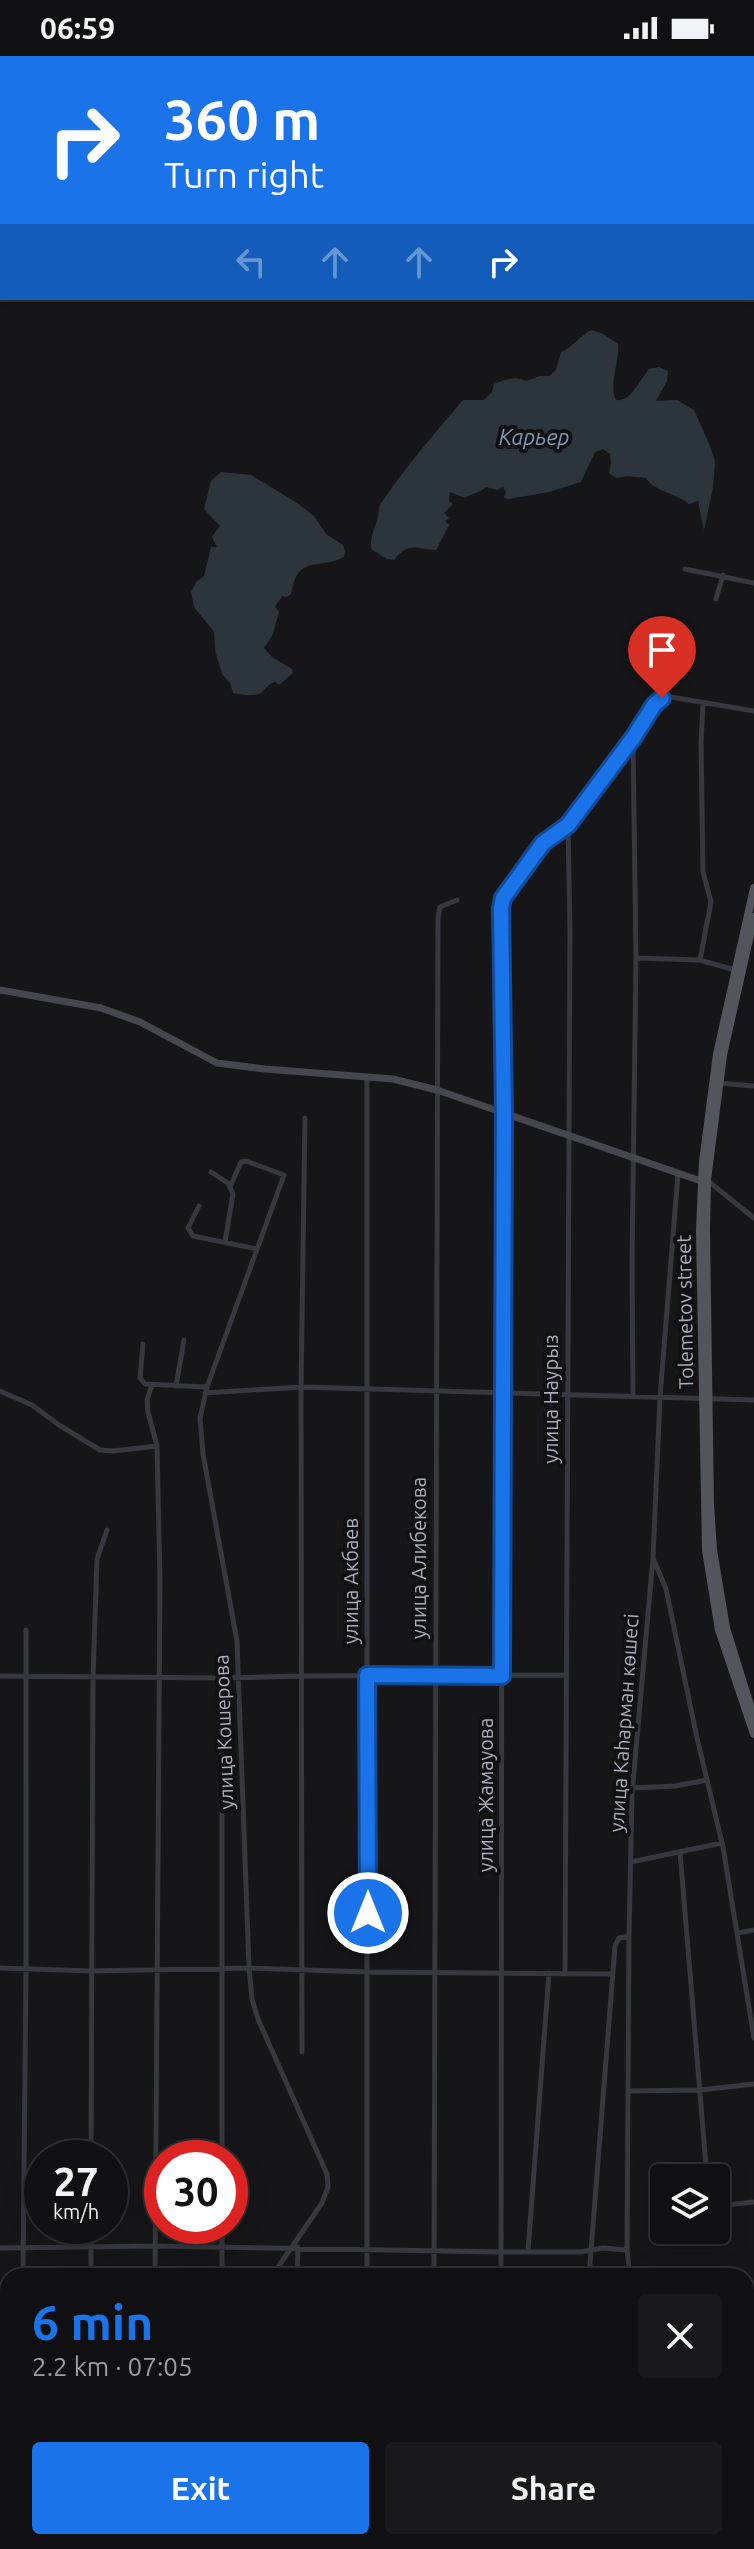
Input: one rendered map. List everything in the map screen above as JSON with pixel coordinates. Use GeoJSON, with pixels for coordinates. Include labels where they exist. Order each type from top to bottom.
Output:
{"type":"FeatureCollection","features":[{"type":"Feature","properties":{"kind":"main road","name":"Tolemetov street"},"geometry":{"type":"LineString","coordinates":[[754,888],[735,970],[704,1181],[705,1533],[724,1648],[754,1734]]}},
{"type":"Feature","properties":{"kind":"main road","name":"Tolemetov street"},"geometry":{"type":"LineString","coordinates":[[716,1083],[754,917]]}},
{"type":"Feature","properties":{"kind":"main road","name":"Tolemetov street"},"geometry":{"type":"LineString","coordinates":[[705,1399],[717,1582],[726,1628],[754,1718]]}},
{"type":"Feature","properties":{"kind":"street"},"geometry":{"type":"LineString","coordinates":[[685,569],[754,583]]}},
{"type":"Feature","properties":{"kind":"street"},"geometry":{"type":"LineString","coordinates":[[716,599],[723,575]]}},
{"type":"Feature","properties":{"kind":"street","name":"улица Жамауова"},"geometry":{"type":"LineString","coordinates":[[501,2268],[504,1115],[501,908],[503,898],[543,843],[568,825],[662,698],[754,711]]}},
{"type":"Feature","properties":{"kind":"street"},"geometry":{"type":"LineString","coordinates":[[700,960],[711,902],[703,872],[703,703]]}},
{"type":"Feature","properties":{"kind":"street"},"geometry":{"type":"LineString","coordinates":[[633,738],[636,958],[633,1396]]}},
{"type":"Feature","properties":{"kind":"street","name":"улица Наурыз"},"geometry":{"type":"LineString","coordinates":[[565,1973],[568,825]]}},
{"type":"Feature","properties":{"kind":"street","name":"улица Алибекова"},"geometry":{"type":"LineString","coordinates":[[434,2268],[438,918],[440,907],[457,900]]}},
{"type":"Feature","properties":{"kind":"street"},"geometry":{"type":"LineString","coordinates":[[636,958],[700,960],[735,970]]}},
{"type":"Feature","properties":{"kind":"street"},"geometry":{"type":"LineString","coordinates":[[0,990],[101,1008],[140,1022],[217,1063],[393,1079],[437,1090],[704,1181],[754,1218]]}},
{"type":"Feature","properties":{"kind":"street","name":"улица Акбаев"},"geometry":{"type":"LineString","coordinates":[[367,1078],[367,2268]]}},
{"type":"Feature","properties":{"kind":"street"},"geometry":{"type":"LineString","coordinates":[[716,1083],[754,1086]]}},
{"type":"Feature","properties":{"kind":"street"},"geometry":{"type":"LineString","coordinates":[[302,2052],[301,1387],[305,1118]]}},
{"type":"Feature","properties":{"kind":"street","name":"улица Кошерова"},"geometry":{"type":"LineString","coordinates":[[230,1187],[241,1162],[246,1161],[284,1177],[206,1390],[200,1418],[203,1454],[237,1641],[252,1999],[327,2174],[328,2187],[322,2203],[278,2268]]}},
{"type":"Feature","properties":{"kind":"street"},"geometry":{"type":"LineString","coordinates":[[211,1172],[230,1187],[233,1194],[225,1242]]}},
{"type":"Feature","properties":{"kind":"street","name":"улица Каһарман көшесі"},"geometry":{"type":"LineString","coordinates":[[629,2268],[629,1936],[633,1788],[653,1558],[660,1397],[678,1174]]}},
{"type":"Feature","properties":{"kind":"street"},"geometry":{"type":"LineString","coordinates":[[199,1206],[188,1228],[193,1236],[257,1249]]}},
{"type":"Feature","properties":{"kind":"street"},"geometry":{"type":"LineString","coordinates":[[176,1386],[184,1340]]}},
{"type":"Feature","properties":{"kind":"street"},"geometry":{"type":"LineString","coordinates":[[143,1344],[140,1378],[145,1384],[206,1390],[301,1387],[754,1400]]}},
{"type":"Feature","properties":{"kind":"street"},"geometry":{"type":"LineString","coordinates":[[152,1385],[147,1400],[157,1446],[160,1678],[155,2268]]}},
{"type":"Feature","properties":{"kind":"street"},"geometry":{"type":"LineString","coordinates":[[0,1391],[32,1405],[100,1450],[157,1446]]}},
{"type":"Feature","properties":{"kind":"street"},"geometry":{"type":"LineString","coordinates":[[91,2140],[93,1677],[97,1559],[107,1530]]}},
{"type":"Feature","properties":{"kind":"street"},"geometry":{"type":"LineString","coordinates":[[653,1558],[666,1589],[722,1843],[754,2038]]}},
{"type":"Feature","properties":{"kind":"street"},"geometry":{"type":"LineString","coordinates":[[23,2268],[26,1630]]}},
{"type":"Feature","properties":{"kind":"street"},"geometry":{"type":"LineString","coordinates":[[0,1676],[239,1678],[565,1675]]}},
{"type":"Feature","properties":{"kind":"street"},"geometry":{"type":"LineString","coordinates":[[222,1678],[222,2140]]}},
{"type":"Feature","properties":{"kind":"street"},"geometry":{"type":"LineString","coordinates":[[633,1788],[675,1786],[707,1780]]}},
{"type":"Feature","properties":{"kind":"street"},"geometry":{"type":"LineString","coordinates":[[631,1862],[722,1843]]}},
{"type":"Feature","properties":{"kind":"street"},"geometry":{"type":"LineString","coordinates":[[680,1852],[706,2164]]}},
{"type":"Feature","properties":{"kind":"street"},"geometry":{"type":"LineString","coordinates":[[738,1933],[754,1930]]}},
{"type":"Feature","properties":{"kind":"street"},"geometry":{"type":"LineString","coordinates":[[590,2268],[615,1946],[619,1938],[629,1936]]}},
{"type":"Feature","properties":{"kind":"street"},"geometry":{"type":"LineString","coordinates":[[0,1968],[92,1971],[249,1968],[613,1974]]}},
{"type":"Feature","properties":{"kind":"street"},"geometry":{"type":"LineString","coordinates":[[528,2251],[549,1973]]}},
{"type":"Feature","properties":{"kind":"street"},"geometry":{"type":"LineString","coordinates":[[628,2091],[700,2090],[754,2084]]}},
{"type":"Feature","properties":{"kind":"street"},"geometry":{"type":"LineString","coordinates":[[730,2205],[754,2202]]}},
{"type":"Feature","properties":{"kind":"street"},"geometry":{"type":"LineString","coordinates":[[0,2248],[155,2246],[367,2251],[627,2250]]}},
{"type":"Feature","properties":{"kind":"street"},"geometry":{"type":"LineString","coordinates":[[91,2247],[91,2268]]}},
{"type":"Feature","properties":{"kind":"street"},"geometry":{"type":"LineString","coordinates":[[222,2247],[222,2268]]}},
{"type":"Feature","properties":{"kind":"street"},"geometry":{"type":"LineString","coordinates":[[295,2247],[296,2268]]}},
{"type":"Feature","properties":{"kind":"water","name":"Карьер"},"geometry":{"type":"Polygon","coordinates":[[[591,330],[618,344],[613,387],[616,400],[626,398],[649,369],[659,367],[668,371],[667,381],[656,401],[677,400],[694,410],[715,462],[704,530],[698,501],[689,504],[646,478],[616,478],[609,473],[610,454],[603,449],[595,452],[581,482],[549,492],[509,499],[504,498],[506,492],[503,487],[497,490],[486,487],[465,498],[450,492],[449,501],[453,504],[444,513],[449,518],[445,521],[449,525],[436,550],[409,548],[394,560],[371,549],[381,504],[463,400],[484,400],[492,392],[494,384],[506,380],[518,378],[526,381],[549,376],[556,370],[561,352],[591,330]]]}},
{"type":"Feature","properties":{"kind":"water"},"geometry":{"type":"Polygon","coordinates":[[[221,472],[251,475],[297,503],[314,516],[326,534],[343,545],[345,551],[344,557],[304,568],[294,581],[291,594],[282,596],[275,607],[279,612],[272,636],[264,648],[293,673],[279,685],[272,683],[256,695],[233,693],[230,683],[222,674],[214,632],[194,607],[191,592],[196,582],[204,576],[211,547],[217,547],[212,537],[220,526],[204,509],[211,481],[221,472]]]}},
{"type":"Feature","properties":{"kind":"route"},"geometry":{"type":"LineString","coordinates":[[368,1913],[367,1675],[502,1676],[503,898],[543,843],[568,825],[662,698]]}}]}
